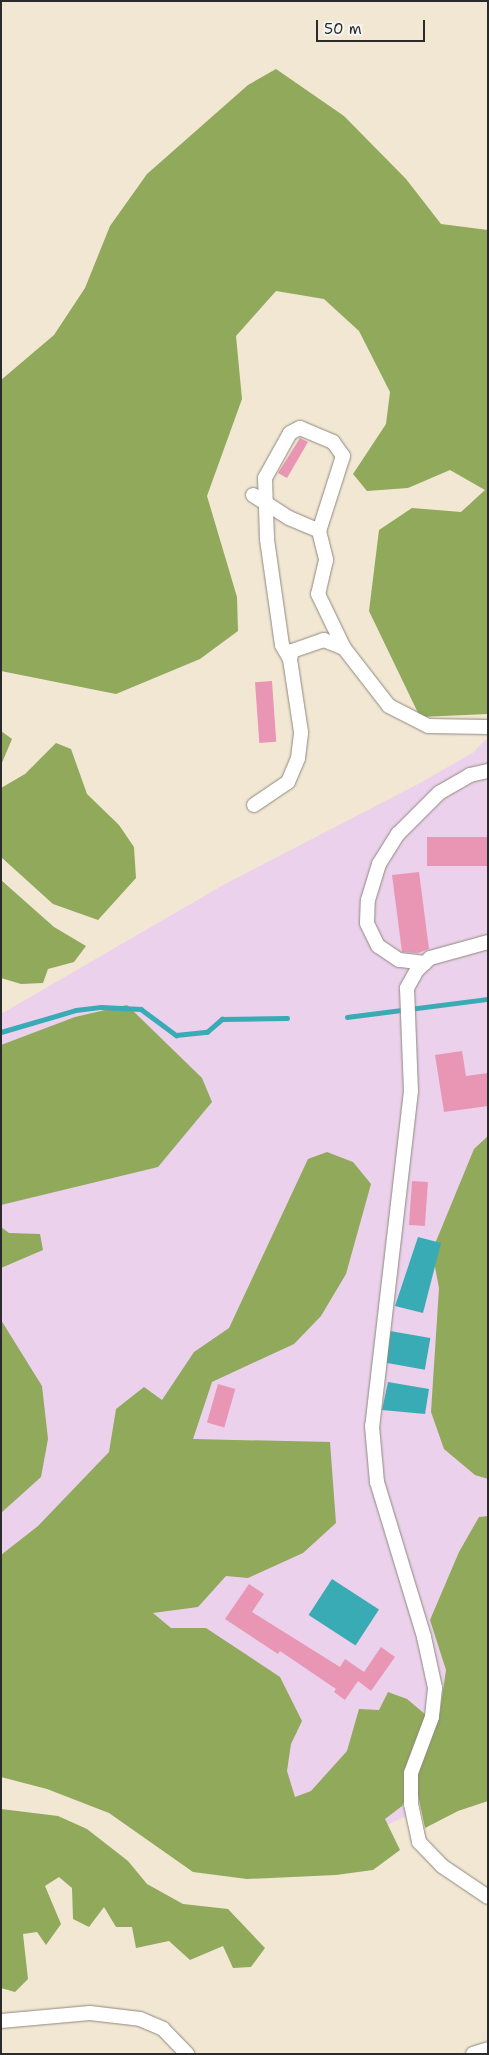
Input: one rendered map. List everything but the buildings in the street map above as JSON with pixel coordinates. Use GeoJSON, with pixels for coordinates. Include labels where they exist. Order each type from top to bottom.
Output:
{"type":"FeatureCollection","features":[{"type":"Feature","properties":{"kind":"lane"},"geometry":{"type":"LineString","coordinates":[[254,806],[288,782],[298,758],[301,732],[290,659],[282,645],[267,539],[268,505],[265,478],[290,434],[300,428],[333,442],[343,456],[320,531],[326,560],[318,594],[344,648],[389,706],[428,726],[488,728]]}},
{"type":"Feature","properties":{"kind":"lane"},"geometry":{"type":"LineString","coordinates":[[253,495],[268,505],[320,531]]}},
{"type":"Feature","properties":{"kind":"lane"},"geometry":{"type":"LineString","coordinates":[[290,659],[292,651],[324,640],[344,648]]}},
{"type":"Feature","properties":{"kind":"lane"},"geometry":{"type":"LineString","coordinates":[[425,963],[399,960],[378,946],[367,924],[368,900],[378,864],[398,834],[439,793],[470,775],[488,771]]}},
{"type":"Feature","properties":{"kind":"lane"},"geometry":{"type":"LineString","coordinates":[[488,942],[430,958],[407,988],[412,1091],[372,1426],[377,1482],[424,1637],[435,1688],[432,1717],[411,1773],[411,1804],[419,1842],[442,1866],[488,1897]]}},
{"type":"Feature","properties":{"kind":"lane"},"geometry":{"type":"LineString","coordinates":[[1,2021],[90,2013],[140,2019],[163,2030],[187,2054]]}},
{"type":"Feature","properties":{"kind":"lane"},"geometry":{"type":"LineString","coordinates":[[473,2054],[488,2048]]}},
{"type":"Feature","properties":{"kind":"shaded area"},"geometry":{"type":"Polygon","coordinates":[[[485,740],[488,740],[488,1706],[425,1807],[383,1827],[327,1845],[1,1670],[1,1014],[225,884],[420,783],[474,752],[485,740]]]}},
{"type":"Feature","properties":{"kind":"green space"},"geometry":{"type":"Polygon","coordinates":[[[276,69],[344,116],[406,179],[441,224],[488,230],[488,714],[420,717],[369,611],[379,530],[412,508],[461,512],[485,490],[450,470],[408,488],[367,491],[353,474],[386,424],[390,392],[359,331],[324,299],[276,291],[236,336],[242,399],[207,496],[237,597],[238,631],[200,659],[116,694],[1,671],[1,380],[54,335],[85,288],[110,226],[147,174],[248,85],[276,69]]]}},
{"type":"Feature","properties":{"kind":"green space"},"geometry":{"type":"Polygon","coordinates":[[[1,731],[12,739],[1,765],[1,731]]]}},
{"type":"Feature","properties":{"kind":"green space"},"geometry":{"type":"Polygon","coordinates":[[[56,743],[71,749],[87,794],[119,825],[134,847],[136,878],[98,920],[53,904],[1,857],[1,788],[25,774],[56,743]]]}},
{"type":"Feature","properties":{"kind":"green space"},"geometry":{"type":"Polygon","coordinates":[[[1,880],[54,927],[86,946],[74,962],[48,969],[43,983],[21,984],[1,978],[1,880]]]}},
{"type":"Feature","properties":{"kind":"green space"},"geometry":{"type":"Polygon","coordinates":[[[127,1005],[202,1078],[212,1102],[158,1167],[1,1205],[1,1045],[75,1017],[127,1005]]]}},
{"type":"Feature","properties":{"kind":"green space"},"geometry":{"type":"Polygon","coordinates":[[[488,1136],[488,1479],[475,1475],[444,1449],[431,1412],[439,1288],[432,1251],[474,1149],[488,1136]]]}},
{"type":"Feature","properties":{"kind":"green space"},"geometry":{"type":"Polygon","coordinates":[[[327,1152],[353,1162],[371,1184],[346,1274],[321,1316],[294,1344],[212,1382],[193,1439],[330,1442],[336,1523],[303,1553],[248,1578],[226,1576],[198,1607],[153,1613],[171,1628],[206,1628],[280,1677],[302,1721],[291,1744],[287,1771],[295,1797],[311,1791],[347,1751],[359,1709],[379,1710],[388,1692],[407,1699],[426,1715],[427,1741],[440,1711],[446,1670],[430,1620],[459,1552],[479,1517],[488,1516],[488,1801],[458,1811],[425,1828],[415,1780],[402,1806],[385,1819],[400,1850],[373,1870],[336,1875],[247,1879],[193,1872],[109,1813],[47,1789],[1,1777],[1,1555],[38,1526],[109,1452],[116,1409],[144,1387],[162,1400],[194,1352],[229,1328],[308,1159],[327,1152]]]}},
{"type":"Feature","properties":{"kind":"green space"},"geometry":{"type":"Polygon","coordinates":[[[1,1227],[9,1233],[40,1234],[43,1250],[1,1268],[1,1227]]]}},
{"type":"Feature","properties":{"kind":"green space"},"geometry":{"type":"Polygon","coordinates":[[[1,1320],[42,1386],[48,1439],[41,1477],[1,1513],[1,1320]]]}},
{"type":"Feature","properties":{"kind":"green space"},"geometry":{"type":"Polygon","coordinates":[[[1,1809],[58,1816],[87,1829],[128,1861],[147,1884],[183,1904],[228,1909],[265,1948],[251,1967],[233,1968],[223,1946],[190,1960],[169,1941],[136,1948],[132,1927],[116,1927],[104,1907],[89,1927],[73,1919],[72,1888],[59,1877],[45,1886],[61,1924],[46,1945],[37,1932],[23,1934],[28,1979],[15,1992],[1,1988],[1,1809]]]}},
{"type":"Feature","properties":{"kind":"water"},"geometry":{"type":"Polygon","coordinates":[[[418,1237],[441,1243],[423,1313],[395,1306],[418,1237]]]}},
{"type":"Feature","properties":{"kind":"water"},"geometry":{"type":"Polygon","coordinates":[[[390,1331],[430,1338],[425,1370],[384,1363],[390,1331]]]}},
{"type":"Feature","properties":{"kind":"water"},"geometry":{"type":"Polygon","coordinates":[[[388,1382],[429,1389],[425,1414],[382,1410],[388,1382]]]}},
{"type":"Feature","properties":{"kind":"water"},"geometry":{"type":"Polygon","coordinates":[[[332,1579],[379,1609],[356,1646],[309,1615],[332,1579]]]}},
{"type":"Feature","properties":{"kind":"waterway"},"geometry":{"type":"LineString","coordinates":[[347,1017],[488,999]]}},
{"type":"Feature","properties":{"kind":"waterway"},"geometry":{"type":"LineString","coordinates":[[1,1032],[76,1010],[101,1007],[141,1009],[176,1035],[207,1032],[222,1019],[287,1018]]}}]}
